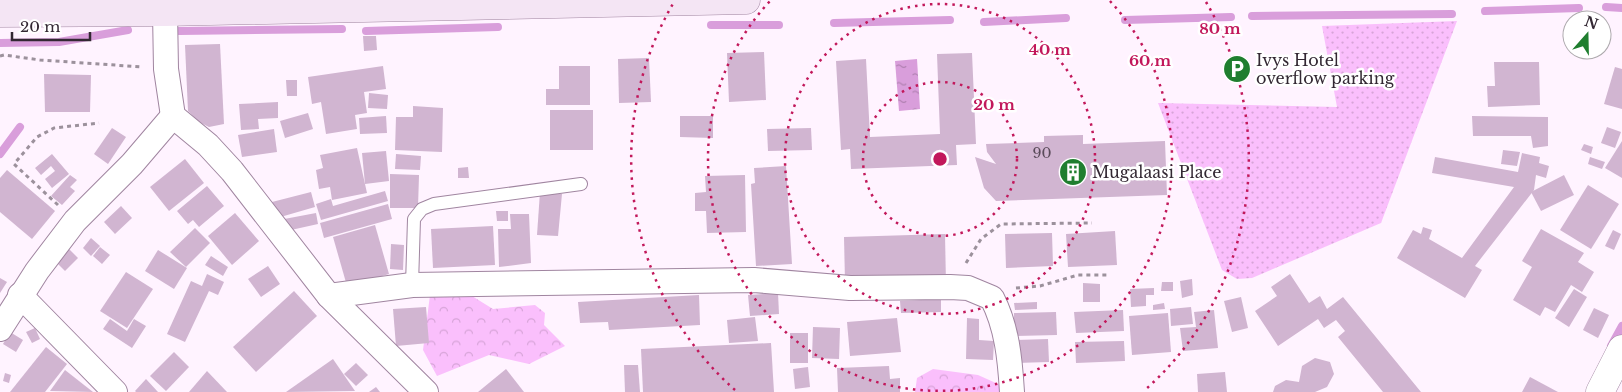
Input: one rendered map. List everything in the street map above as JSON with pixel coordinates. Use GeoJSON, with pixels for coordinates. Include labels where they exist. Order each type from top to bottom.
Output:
{"type":"FeatureCollection","features":[{"type":"Feature","properties":{"kind":"main road"},"geometry":{"type":"LineString","coordinates":[[0,12],[34,6],[165,12],[272,5],[746,0]]}},
{"type":"Feature","properties":{"kind":"street"},"geometry":{"type":"LineString","coordinates":[[165,12],[166,69],[173,116],[208,145],[232,171],[329,296],[426,392]]}},
{"type":"Feature","properties":{"kind":"street"},"geometry":{"type":"LineString","coordinates":[[0,329],[20,295],[75,221],[132,164],[173,116]]}},
{"type":"Feature","properties":{"kind":"street"},"geometry":{"type":"LineString","coordinates":[[329,296],[412,285],[754,280],[850,288],[950,286],[968,288],[992,298],[1005,326],[1012,392]]}},
{"type":"Feature","properties":{"kind":"street"},"geometry":{"type":"LineString","coordinates":[[20,295],[115,392]]}},
{"type":"Feature","properties":{"kind":"street"},"geometry":{"type":"LineString","coordinates":[[1600,392],[1620,360]]}},
{"type":"Feature","properties":{"kind":"lane"},"geometry":{"type":"LineString","coordinates":[[412,285],[414,219],[422,210],[434,204],[581,184]]}},
{"type":"Feature","properties":{"kind":"path"},"geometry":{"type":"LineString","coordinates":[[0,56],[166,69]]}},
{"type":"Feature","properties":{"kind":"path"},"geometry":{"type":"LineString","coordinates":[[75,221],[14,164],[37,137],[54,128],[99,123]]}},
{"type":"Feature","properties":{"kind":"path"},"geometry":{"type":"LineString","coordinates":[[950,286],[981,239],[1000,224],[1092,224]]}},
{"type":"Feature","properties":{"kind":"path"},"geometry":{"type":"LineString","coordinates":[[992,298],[1008,289],[1040,286],[1078,275],[1108,275]]}},
{"type":"Feature","properties":{"kind":"green space"},"geometry":{"type":"Polygon","coordinates":[[[1457,21],[1381,223],[1252,278],[1237,279],[1222,270],[1158,103],[1337,107],[1322,26],[1457,21]]]}},
{"type":"Feature","properties":{"kind":"green space"},"geometry":{"type":"Polygon","coordinates":[[[459,288],[493,309],[535,305],[545,313],[544,325],[565,346],[529,364],[489,355],[437,376],[423,350],[430,295],[459,288]]]}},
{"type":"Feature","properties":{"kind":"green space"},"geometry":{"type":"Polygon","coordinates":[[[933,369],[978,375],[1016,392],[915,392],[917,378],[933,369]]]}},
{"type":"Feature","properties":{"kind":"water"},"geometry":{"type":"Polygon","coordinates":[[[917,59],[920,109],[899,111],[895,61],[917,59]]]}},
{"type":"Feature","properties":{"kind":"building"},"geometry":{"type":"Polygon","coordinates":[[[363,36],[376,36],[377,50],[364,51],[363,36]]]}},
{"type":"Feature","properties":{"kind":"building"},"geometry":{"type":"Polygon","coordinates":[[[220,44],[224,124],[209,127],[199,122],[188,111],[185,45],[220,44]]]}},
{"type":"Feature","properties":{"kind":"building"},"geometry":{"type":"Polygon","coordinates":[[[764,52],[766,100],[729,102],[727,53],[764,52]]]}},
{"type":"Feature","properties":{"kind":"building"},"geometry":{"type":"Polygon","coordinates":[[[972,53],[976,144],[956,145],[957,165],[851,169],[850,149],[841,150],[836,61],[866,59],[870,137],[940,134],[937,54],[972,53]]]}},
{"type":"Feature","properties":{"kind":"building"},"geometry":{"type":"Polygon","coordinates":[[[649,58],[651,102],[619,103],[618,59],[649,58]]]}},
{"type":"Feature","properties":{"kind":"building"},"geometry":{"type":"Polygon","coordinates":[[[1494,62],[1539,62],[1540,105],[1488,107],[1487,86],[1495,86],[1494,62]]]}},
{"type":"Feature","properties":{"kind":"building"},"geometry":{"type":"Polygon","coordinates":[[[383,66],[386,89],[364,92],[367,113],[355,115],[357,129],[326,134],[321,102],[312,104],[308,77],[383,66]]]}},
{"type":"Feature","properties":{"kind":"building"},"geometry":{"type":"Polygon","coordinates":[[[559,66],[590,66],[590,105],[546,105],[546,89],[559,89],[559,66]]]}},
{"type":"Feature","properties":{"kind":"building"},"geometry":{"type":"Polygon","coordinates":[[[1615,67],[1622,69],[1622,109],[1604,104],[1615,67]]]}},
{"type":"Feature","properties":{"kind":"building"},"geometry":{"type":"Polygon","coordinates":[[[44,74],[91,75],[90,112],[45,112],[44,74]]]}},
{"type":"Feature","properties":{"kind":"building"},"geometry":{"type":"Polygon","coordinates":[[[286,80],[297,80],[297,96],[287,96],[286,80]]]}},
{"type":"Feature","properties":{"kind":"building"},"geometry":{"type":"Polygon","coordinates":[[[369,93],[388,95],[387,109],[368,108],[369,93]]]}},
{"type":"Feature","properties":{"kind":"building"},"geometry":{"type":"Polygon","coordinates":[[[278,102],[278,118],[258,119],[259,129],[241,130],[239,104],[278,102]]]}},
{"type":"Feature","properties":{"kind":"building"},"geometry":{"type":"Polygon","coordinates":[[[413,106],[443,108],[442,152],[395,150],[396,117],[413,117],[413,106]]]}},
{"type":"Feature","properties":{"kind":"building"},"geometry":{"type":"Polygon","coordinates":[[[550,110],[593,110],[593,150],[550,150],[550,110]]]}},
{"type":"Feature","properties":{"kind":"building"},"geometry":{"type":"Polygon","coordinates":[[[308,113],[313,129],[285,138],[280,121],[308,113]]]}},
{"type":"Feature","properties":{"kind":"building"},"geometry":{"type":"Polygon","coordinates":[[[386,116],[387,133],[360,134],[359,118],[386,116]]]}},
{"type":"Feature","properties":{"kind":"building"},"geometry":{"type":"Polygon","coordinates":[[[680,116],[713,116],[713,138],[680,137],[680,116]]]}},
{"type":"Feature","properties":{"kind":"building"},"geometry":{"type":"Polygon","coordinates":[[[1472,116],[1548,117],[1548,146],[1533,148],[1531,136],[1473,136],[1472,116]]]}},
{"type":"Feature","properties":{"kind":"building"},"geometry":{"type":"Polygon","coordinates":[[[1607,127],[1621,132],[1615,148],[1601,143],[1607,127]]]}},
{"type":"Feature","properties":{"kind":"building"},"geometry":{"type":"Polygon","coordinates":[[[112,128],[126,137],[108,164],[94,154],[112,128]]]}},
{"type":"Feature","properties":{"kind":"building"},"geometry":{"type":"Polygon","coordinates":[[[811,128],[812,150],[768,151],[767,129],[811,128]]]}},
{"type":"Feature","properties":{"kind":"building"},"geometry":{"type":"Polygon","coordinates":[[[274,129],[277,152],[242,157],[238,135],[274,129]]]}},
{"type":"Feature","properties":{"kind":"building","name":"Mugalaasi Place"},"geometry":{"type":"Polygon","coordinates":[[[1083,135],[1083,144],[1165,141],[1167,195],[996,201],[984,188],[975,157],[996,164],[987,152],[986,144],[1044,142],[1044,136],[1083,135]]]}},
{"type":"Feature","properties":{"kind":"building"},"geometry":{"type":"Polygon","coordinates":[[[1622,141],[1622,178],[1605,168],[1622,141]]]}},
{"type":"Feature","properties":{"kind":"building"},"geometry":{"type":"Polygon","coordinates":[[[1584,144],[1593,147],[1591,154],[1581,150],[1584,144]]]}},
{"type":"Feature","properties":{"kind":"building"},"geometry":{"type":"Polygon","coordinates":[[[357,148],[367,193],[332,200],[330,187],[319,189],[316,170],[323,168],[320,155],[357,148]]]}},
{"type":"Feature","properties":{"kind":"building"},"geometry":{"type":"Polygon","coordinates":[[[1503,150],[1520,152],[1517,166],[1501,164],[1503,150]]]}},
{"type":"Feature","properties":{"kind":"building"},"geometry":{"type":"Polygon","coordinates":[[[386,151],[389,181],[365,184],[362,153],[386,151]]]}},
{"type":"Feature","properties":{"kind":"building"},"geometry":{"type":"Polygon","coordinates":[[[1522,153],[1540,157],[1539,163],[1549,166],[1546,178],[1536,175],[1534,190],[1475,266],[1482,270],[1465,298],[1397,258],[1413,230],[1421,234],[1423,227],[1432,230],[1429,239],[1462,258],[1514,187],[1432,173],[1435,157],[1518,172],[1522,153]]]}},
{"type":"Feature","properties":{"kind":"building"},"geometry":{"type":"Polygon","coordinates":[[[52,154],[69,174],[52,188],[45,179],[55,171],[51,166],[41,175],[35,168],[52,154]]]}},
{"type":"Feature","properties":{"kind":"building"},"geometry":{"type":"Polygon","coordinates":[[[396,154],[421,156],[420,170],[395,169],[396,154]]]}},
{"type":"Feature","properties":{"kind":"building"},"geometry":{"type":"Polygon","coordinates":[[[1590,157],[1605,162],[1602,169],[1588,164],[1590,157]]]}},
{"type":"Feature","properties":{"kind":"building"},"geometry":{"type":"Polygon","coordinates":[[[185,159],[204,183],[169,211],[150,187],[185,159]]]}},
{"type":"Feature","properties":{"kind":"building"},"geometry":{"type":"Polygon","coordinates":[[[786,166],[792,264],[756,266],[751,184],[755,183],[754,168],[786,166]]]}},
{"type":"Feature","properties":{"kind":"building"},"geometry":{"type":"Polygon","coordinates":[[[468,167],[469,178],[458,178],[458,168],[468,167]]]}},
{"type":"Feature","properties":{"kind":"building"},"geometry":{"type":"Polygon","coordinates":[[[7,170],[55,211],[32,239],[0,212],[0,178],[7,170]]]}},
{"type":"Feature","properties":{"kind":"building"},"geometry":{"type":"Polygon","coordinates":[[[390,174],[419,175],[418,208],[390,208],[390,174]]]}},
{"type":"Feature","properties":{"kind":"building"},"geometry":{"type":"Polygon","coordinates":[[[70,175],[77,180],[70,187],[75,191],[62,205],[51,196],[70,175]]]}},
{"type":"Feature","properties":{"kind":"building"},"geometry":{"type":"Polygon","coordinates":[[[745,175],[746,232],[707,233],[706,211],[695,211],[695,193],[706,192],[705,176],[745,175]]]}},
{"type":"Feature","properties":{"kind":"building"},"geometry":{"type":"Polygon","coordinates":[[[1564,175],[1574,195],[1541,211],[1531,192],[1564,175]]]}},
{"type":"Feature","properties":{"kind":"building"},"geometry":{"type":"Polygon","coordinates":[[[1588,185],[1619,204],[1591,249],[1560,230],[1588,185]]]}},
{"type":"Feature","properties":{"kind":"building"},"geometry":{"type":"Polygon","coordinates":[[[207,186],[224,206],[199,227],[193,220],[188,224],[177,211],[207,186]]]}},
{"type":"Feature","properties":{"kind":"building"},"geometry":{"type":"Polygon","coordinates":[[[385,191],[388,201],[321,220],[316,204],[331,199],[333,206],[385,191]]]}},
{"type":"Feature","properties":{"kind":"building"},"geometry":{"type":"Polygon","coordinates":[[[311,192],[315,207],[277,218],[272,202],[311,192]]]}},
{"type":"Feature","properties":{"kind":"building"},"geometry":{"type":"Polygon","coordinates":[[[540,192],[562,194],[558,236],[537,235],[540,192]]]}},
{"type":"Feature","properties":{"kind":"building"},"geometry":{"type":"Polygon","coordinates":[[[388,204],[392,219],[324,238],[320,223],[388,204]]]}},
{"type":"Feature","properties":{"kind":"building"},"geometry":{"type":"Polygon","coordinates":[[[121,206],[132,218],[115,234],[104,222],[121,206]]]}},
{"type":"Feature","properties":{"kind":"building"},"geometry":{"type":"Polygon","coordinates":[[[496,211],[508,211],[508,221],[497,221],[496,211]]]}},
{"type":"Feature","properties":{"kind":"building"},"geometry":{"type":"Polygon","coordinates":[[[235,213],[259,241],[232,265],[208,236],[235,213]]]}},
{"type":"Feature","properties":{"kind":"building"},"geometry":{"type":"Polygon","coordinates":[[[316,213],[318,224],[282,232],[279,220],[316,213]]]}},
{"type":"Feature","properties":{"kind":"building"},"geometry":{"type":"Polygon","coordinates":[[[510,214],[529,214],[531,263],[499,267],[498,229],[511,229],[510,214]]]}},
{"type":"Feature","properties":{"kind":"building"},"geometry":{"type":"Polygon","coordinates":[[[375,225],[389,274],[347,286],[333,237],[375,225]]]}},
{"type":"Feature","properties":{"kind":"building"},"geometry":{"type":"Polygon","coordinates":[[[493,226],[495,265],[433,268],[431,229],[493,226]]]}},
{"type":"Feature","properties":{"kind":"building"},"geometry":{"type":"Polygon","coordinates":[[[195,228],[210,243],[186,267],[170,252],[195,228]]]}},
{"type":"Feature","properties":{"kind":"building"},"geometry":{"type":"Polygon","coordinates":[[[1541,229],[1584,253],[1578,262],[1594,272],[1582,292],[1571,285],[1555,312],[1545,307],[1540,316],[1513,300],[1532,267],[1522,261],[1541,229]]]}},
{"type":"Feature","properties":{"kind":"building"},"geometry":{"type":"Polygon","coordinates":[[[1613,230],[1621,234],[1614,250],[1605,246],[1613,230]]]}},
{"type":"Feature","properties":{"kind":"building"},"geometry":{"type":"Polygon","coordinates":[[[1115,231],[1117,265],[1068,267],[1066,234],[1115,231]]]}},
{"type":"Feature","properties":{"kind":"building"},"geometry":{"type":"Polygon","coordinates":[[[1052,233],[1053,266],[1006,268],[1005,234],[1052,233]]]}},
{"type":"Feature","properties":{"kind":"building"},"geometry":{"type":"Polygon","coordinates":[[[945,234],[946,285],[845,282],[844,237],[945,234]]]}},
{"type":"Feature","properties":{"kind":"building"},"geometry":{"type":"Polygon","coordinates":[[[91,238],[100,246],[91,256],[83,248],[91,238]]]}},
{"type":"Feature","properties":{"kind":"building"},"geometry":{"type":"Polygon","coordinates":[[[391,244],[404,245],[403,270],[390,269],[391,244]]]}},
{"type":"Feature","properties":{"kind":"building"},"geometry":{"type":"Polygon","coordinates":[[[100,247],[110,255],[102,264],[93,256],[100,247]]]}},
{"type":"Feature","properties":{"kind":"building"},"geometry":{"type":"Polygon","coordinates":[[[68,248],[78,258],[65,271],[55,261],[68,248]]]}},
{"type":"Feature","properties":{"kind":"building"},"geometry":{"type":"Polygon","coordinates":[[[158,250],[187,268],[174,289],[145,271],[158,250]]]}},
{"type":"Feature","properties":{"kind":"building"},"geometry":{"type":"Polygon","coordinates":[[[211,256],[228,267],[223,276],[205,265],[211,256]]]}},
{"type":"Feature","properties":{"kind":"building"},"geometry":{"type":"Polygon","coordinates":[[[268,266],[280,284],[261,297],[248,279],[268,266]]]}},
{"type":"Feature","properties":{"kind":"building"},"geometry":{"type":"Polygon","coordinates":[[[126,272],[153,289],[127,328],[100,311],[126,272]]]}},
{"type":"Feature","properties":{"kind":"building"},"geometry":{"type":"Polygon","coordinates":[[[207,274],[224,282],[218,295],[209,291],[185,342],[167,334],[191,281],[202,286],[207,274]]]}},
{"type":"Feature","properties":{"kind":"building"},"geometry":{"type":"Polygon","coordinates":[[[1290,274],[1309,303],[1320,296],[1327,309],[1343,297],[1421,392],[1383,392],[1338,337],[1345,331],[1336,320],[1324,328],[1318,319],[1278,346],[1255,311],[1277,296],[1271,287],[1290,274]]]}},
{"type":"Feature","properties":{"kind":"building"},"geometry":{"type":"Polygon","coordinates":[[[0,278],[7,282],[0,293],[0,278]]]}},
{"type":"Feature","properties":{"kind":"building"},"geometry":{"type":"Polygon","coordinates":[[[1192,279],[1193,295],[1182,298],[1180,281],[1192,279]]]}},
{"type":"Feature","properties":{"kind":"building"},"geometry":{"type":"Polygon","coordinates":[[[1162,282],[1173,282],[1173,291],[1161,291],[1162,282]]]}},
{"type":"Feature","properties":{"kind":"building"},"geometry":{"type":"Polygon","coordinates":[[[1083,283],[1100,284],[1100,302],[1083,302],[1083,283]]]}},
{"type":"Feature","properties":{"kind":"building"},"geometry":{"type":"Polygon","coordinates":[[[1154,288],[1154,295],[1146,295],[1146,306],[1131,307],[1130,289],[1154,288]]]}},
{"type":"Feature","properties":{"kind":"building"},"geometry":{"type":"Polygon","coordinates":[[[1574,289],[1587,297],[1569,327],[1555,318],[1574,289]]]}},
{"type":"Feature","properties":{"kind":"building"},"geometry":{"type":"Polygon","coordinates":[[[294,291],[317,316],[256,372],[233,347],[294,291]]]}},
{"type":"Feature","properties":{"kind":"building"},"geometry":{"type":"Polygon","coordinates":[[[778,293],[779,314],[750,316],[748,295],[778,293]]]}},
{"type":"Feature","properties":{"kind":"building"},"geometry":{"type":"Polygon","coordinates":[[[699,295],[700,325],[609,330],[608,322],[580,323],[578,302],[699,295]]]}},
{"type":"Feature","properties":{"kind":"building"},"geometry":{"type":"Polygon","coordinates":[[[1241,297],[1248,328],[1232,332],[1224,301],[1241,297]]]}},
{"type":"Feature","properties":{"kind":"building"},"geometry":{"type":"Polygon","coordinates":[[[941,299],[941,312],[901,313],[900,301],[941,299]]]}},
{"type":"Feature","properties":{"kind":"building"},"geometry":{"type":"Polygon","coordinates":[[[1037,302],[1037,309],[1015,310],[1014,303],[1037,302]]]}},
{"type":"Feature","properties":{"kind":"building"},"geometry":{"type":"Polygon","coordinates":[[[1164,303],[1165,309],[1153,310],[1153,305],[1164,303]]]}},
{"type":"Feature","properties":{"kind":"building"},"geometry":{"type":"Polygon","coordinates":[[[426,307],[429,343],[396,346],[393,309],[426,307]]]}},
{"type":"Feature","properties":{"kind":"building"},"geometry":{"type":"Polygon","coordinates":[[[1191,307],[1193,324],[1171,326],[1170,309],[1191,307]]]}},
{"type":"Feature","properties":{"kind":"building"},"geometry":{"type":"Polygon","coordinates":[[[1594,308],[1609,315],[1598,338],[1583,330],[1594,308]]]}},
{"type":"Feature","properties":{"kind":"building"},"geometry":{"type":"Polygon","coordinates":[[[1123,310],[1124,331],[1076,333],[1074,312],[1123,310]]]}},
{"type":"Feature","properties":{"kind":"building"},"geometry":{"type":"Polygon","coordinates":[[[1214,310],[1218,348],[1183,351],[1180,328],[1196,327],[1194,312],[1214,310]]]}},
{"type":"Feature","properties":{"kind":"building"},"geometry":{"type":"Polygon","coordinates":[[[1056,312],[1057,335],[1014,336],[1014,313],[1056,312]]]}},
{"type":"Feature","properties":{"kind":"building"},"geometry":{"type":"Polygon","coordinates":[[[1168,313],[1171,352],[1132,355],[1129,316],[1168,313]]]}},
{"type":"Feature","properties":{"kind":"building"},"geometry":{"type":"Polygon","coordinates":[[[755,317],[758,341],[729,343],[727,320],[755,317]]]}},
{"type":"Feature","properties":{"kind":"building"},"geometry":{"type":"Polygon","coordinates":[[[897,318],[901,352],[850,356],[847,322],[897,318]]]}},
{"type":"Feature","properties":{"kind":"building"},"geometry":{"type":"Polygon","coordinates":[[[967,318],[979,319],[979,340],[994,341],[993,360],[966,359],[967,318]]]}},
{"type":"Feature","properties":{"kind":"building"},"geometry":{"type":"Polygon","coordinates":[[[110,319],[127,331],[134,319],[146,326],[132,348],[103,329],[110,319]]]}},
{"type":"Feature","properties":{"kind":"building"},"geometry":{"type":"Polygon","coordinates":[[[813,327],[840,328],[839,359],[812,358],[813,327]]]}},
{"type":"Feature","properties":{"kind":"building"},"geometry":{"type":"Polygon","coordinates":[[[35,328],[40,339],[32,343],[26,332],[35,328]]]}},
{"type":"Feature","properties":{"kind":"building"},"geometry":{"type":"Polygon","coordinates":[[[10,332],[23,340],[16,352],[3,344],[10,332]]]}},
{"type":"Feature","properties":{"kind":"building"},"geometry":{"type":"Polygon","coordinates":[[[790,333],[808,333],[808,363],[790,363],[790,333]]]}},
{"type":"Feature","properties":{"kind":"building"},"geometry":{"type":"Polygon","coordinates":[[[1048,339],[1049,362],[1016,363],[1016,340],[1048,339]]]}},
{"type":"Feature","properties":{"kind":"building"},"geometry":{"type":"Polygon","coordinates":[[[1124,341],[1125,361],[1076,363],[1075,342],[1124,341]]]}},
{"type":"Feature","properties":{"kind":"building"},"geometry":{"type":"Polygon","coordinates":[[[771,343],[774,392],[643,392],[641,349],[771,343]]]}},
{"type":"Feature","properties":{"kind":"building"},"geometry":{"type":"Polygon","coordinates":[[[46,347],[67,364],[45,392],[10,392],[46,347]]]}},
{"type":"Feature","properties":{"kind":"building"},"geometry":{"type":"Polygon","coordinates":[[[174,352],[189,367],[166,391],[150,376],[174,352]]]}},
{"type":"Feature","properties":{"kind":"building"},"geometry":{"type":"Polygon","coordinates":[[[1315,358],[1330,362],[1334,374],[1327,387],[1315,392],[1273,392],[1275,386],[1286,380],[1299,382],[1302,366],[1315,358]]]}},
{"type":"Feature","properties":{"kind":"building"},"geometry":{"type":"Polygon","coordinates":[[[333,359],[355,391],[286,392],[333,359]]]}},
{"type":"Feature","properties":{"kind":"building"},"geometry":{"type":"Polygon","coordinates":[[[356,363],[368,375],[356,386],[344,374],[356,363]]]}},
{"type":"Feature","properties":{"kind":"building"},"geometry":{"type":"Polygon","coordinates":[[[624,365],[638,365],[640,392],[625,392],[624,365]]]}},
{"type":"Feature","properties":{"kind":"building"},"geometry":{"type":"Polygon","coordinates":[[[889,366],[890,379],[900,378],[900,392],[838,392],[837,368],[889,366]]]}},
{"type":"Feature","properties":{"kind":"building"},"geometry":{"type":"Polygon","coordinates":[[[808,367],[810,387],[795,389],[793,369],[808,367]]]}},
{"type":"Feature","properties":{"kind":"building"},"geometry":{"type":"Polygon","coordinates":[[[506,369],[524,392],[478,392],[506,369]]]}},
{"type":"Feature","properties":{"kind":"building"},"geometry":{"type":"Polygon","coordinates":[[[65,370],[93,392],[50,391],[65,370]]]}},
{"type":"Feature","properties":{"kind":"building"},"geometry":{"type":"Polygon","coordinates":[[[207,371],[227,392],[189,392],[207,371]]]}},
{"type":"Feature","properties":{"kind":"building"},"geometry":{"type":"Polygon","coordinates":[[[1225,372],[1227,392],[1198,392],[1197,374],[1225,372]]]}},
{"type":"Feature","properties":{"kind":"building"},"geometry":{"type":"Polygon","coordinates":[[[5,373],[11,375],[9,383],[3,381],[5,373]]]}},
{"type":"Feature","properties":{"kind":"building"},"geometry":{"type":"Polygon","coordinates":[[[1530,377],[1558,392],[1522,392],[1530,377]]]}},
{"type":"Feature","properties":{"kind":"building"},"geometry":{"type":"Polygon","coordinates":[[[146,379],[158,392],[135,391],[146,379]]]}},
{"type":"Feature","properties":{"kind":"building"},"geometry":{"type":"Polygon","coordinates":[[[376,387],[380,392],[369,392],[376,387]]]}},
{"type":"Feature","properties":{"kind":"waterway"},"geometry":{"type":"LineString","coordinates":[[1606,7],[1622,8]]}},
{"type":"Feature","properties":{"kind":"waterway"},"geometry":{"type":"LineString","coordinates":[[1485,11],[1579,8]]}},
{"type":"Feature","properties":{"kind":"waterway"},"geometry":{"type":"LineString","coordinates":[[1252,16],[1452,14]]}},
{"type":"Feature","properties":{"kind":"waterway"},"geometry":{"type":"LineString","coordinates":[[1125,20],[1231,17]]}},
{"type":"Feature","properties":{"kind":"waterway"},"geometry":{"type":"LineString","coordinates":[[984,22],[1066,18]]}},
{"type":"Feature","properties":{"kind":"waterway"},"geometry":{"type":"LineString","coordinates":[[834,23],[950,20]]}},
{"type":"Feature","properties":{"kind":"waterway"},"geometry":{"type":"LineString","coordinates":[[711,25],[779,25]]}},
{"type":"Feature","properties":{"kind":"waterway"},"geometry":{"type":"LineString","coordinates":[[366,31],[498,27]]}},
{"type":"Feature","properties":{"kind":"waterway"},"geometry":{"type":"LineString","coordinates":[[179,31],[342,29]]}},
{"type":"Feature","properties":{"kind":"waterway"},"geometry":{"type":"LineString","coordinates":[[0,43],[59,42],[128,30]]}},
{"type":"Feature","properties":{"kind":"waterway"},"geometry":{"type":"LineString","coordinates":[[0,154],[20,127]]}},
{"type":"Feature","properties":{"kind":"waterway"},"geometry":{"type":"LineString","coordinates":[[1611,346],[1622,326]]}},
{"type":"Feature","properties":{"kind":"place","name":"Ivys Hotel overflow parking"},"geometry":{"type":"Point","coordinates":[1237,69]}},
{"type":"Feature","properties":{"kind":"place","name":"Mugalaasi Place"},"geometry":{"type":"Point","coordinates":[1073,172]}}]}
